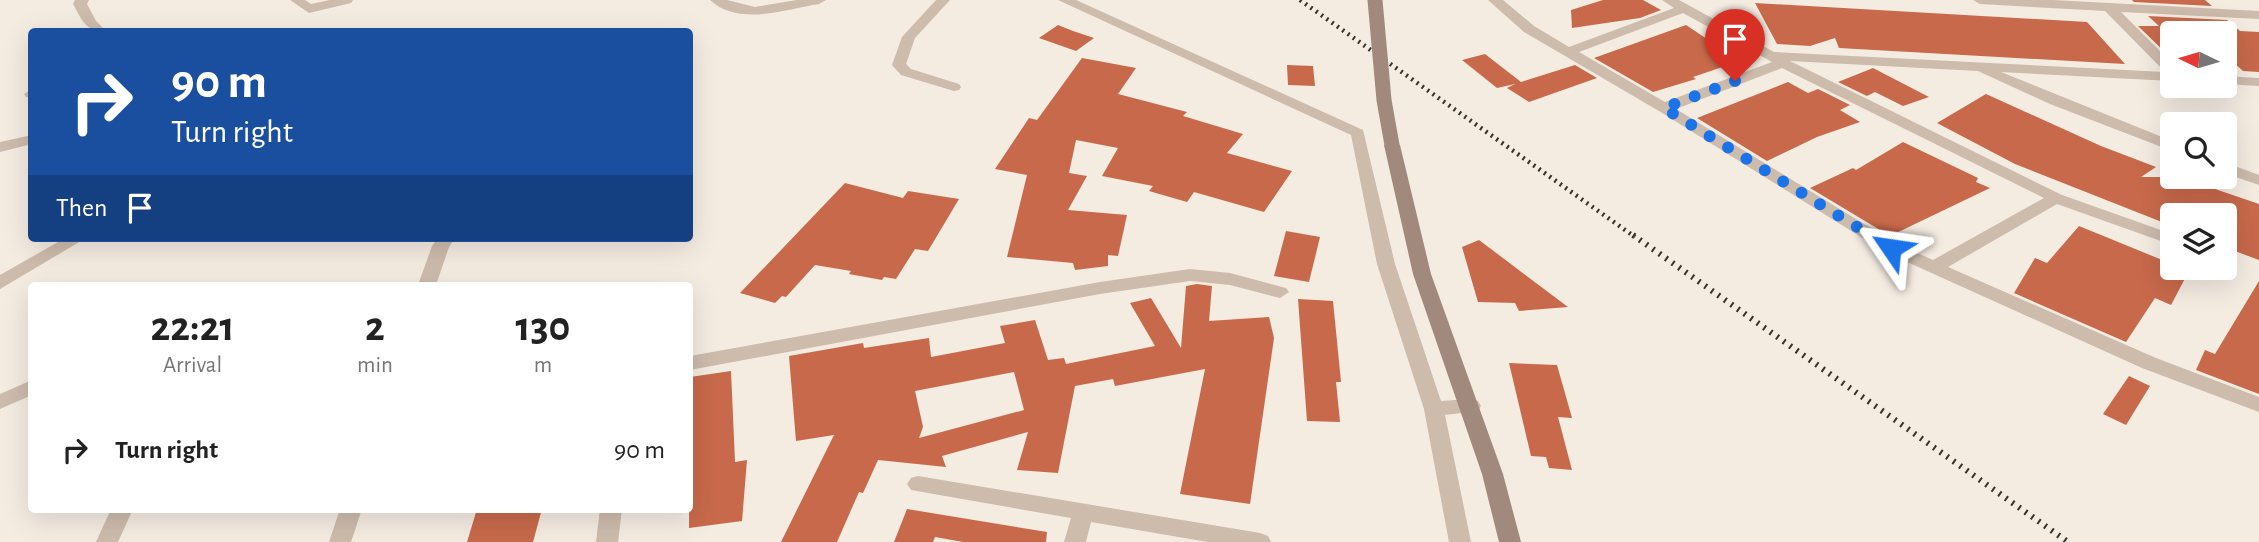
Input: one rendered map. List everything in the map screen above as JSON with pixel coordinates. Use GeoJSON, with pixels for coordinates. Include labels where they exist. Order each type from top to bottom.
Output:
{"type":"FeatureCollection","features":[{"type":"Feature","properties":{"kind":"main road"},"geometry":{"type":"LineString","coordinates":[[1375,0],[1384,100],[1401,194],[1423,276],[1471,406],[1502,501],[1510,542]]}},
{"type":"Feature","properties":{"kind":"street"},"geometry":{"type":"LineString","coordinates":[[82,0],[80,4],[90,23],[96,28]]}},
{"type":"Feature","properties":{"kind":"street"},"geometry":{"type":"LineString","coordinates":[[297,0],[309,9],[346,0]]}},
{"type":"Feature","properties":{"kind":"street"},"geometry":{"type":"LineString","coordinates":[[718,0],[735,9],[763,12],[819,0]]}},
{"type":"Feature","properties":{"kind":"street"},"geometry":{"type":"LineString","coordinates":[[943,0],[904,41],[899,52],[898,65],[906,72],[954,87]]}},
{"type":"Feature","properties":{"kind":"street"},"geometry":{"type":"LineString","coordinates":[[1065,0],[1358,133],[1386,264],[1434,409],[1460,542]]}},
{"type":"Feature","properties":{"kind":"street"},"geometry":{"type":"LineString","coordinates":[[1495,0],[1529,29],[1664,108],[1891,248],[2149,363],[2259,405]]}},
{"type":"Feature","properties":{"kind":"street"},"geometry":{"type":"LineString","coordinates":[[1669,0],[1783,64],[2056,198],[2160,236]]}},
{"type":"Feature","properties":{"kind":"street"},"geometry":{"type":"LineString","coordinates":[[1980,0],[2257,15]]}},
{"type":"Feature","properties":{"kind":"street"},"geometry":{"type":"LineString","coordinates":[[2230,0],[2257,15]]}},
{"type":"Feature","properties":{"kind":"street"},"geometry":{"type":"LineString","coordinates":[[2109,7],[2160,59]]}},
{"type":"Feature","properties":{"kind":"street"},"geometry":{"type":"LineString","coordinates":[[1567,52],[1683,9]]}},
{"type":"Feature","properties":{"kind":"street"},"geometry":{"type":"LineString","coordinates":[[1768,56],[1971,64],[2160,76]]}},
{"type":"Feature","properties":{"kind":"street"},"geometry":{"type":"LineString","coordinates":[[1664,108],[1783,64]]}},
{"type":"Feature","properties":{"kind":"street"},"geometry":{"type":"LineString","coordinates":[[1971,64],[2055,102],[2160,141]]}},
{"type":"Feature","properties":{"kind":"street"},"geometry":{"type":"LineString","coordinates":[[2237,81],[2259,82]]}},
{"type":"Feature","properties":{"kind":"street"},"geometry":{"type":"LineString","coordinates":[[0,147],[28,140]]}},
{"type":"Feature","properties":{"kind":"street"},"geometry":{"type":"LineString","coordinates":[[2237,172],[2259,180]]}},
{"type":"Feature","properties":{"kind":"street"},"geometry":{"type":"LineString","coordinates":[[1934,267],[2056,198]]}},
{"type":"Feature","properties":{"kind":"street"},"geometry":{"type":"LineString","coordinates":[[0,284],[71,242]]}},
{"type":"Feature","properties":{"kind":"street"},"geometry":{"type":"LineString","coordinates":[[428,282],[444,242]]}},
{"type":"Feature","properties":{"kind":"street"},"geometry":{"type":"LineString","coordinates":[[693,362],[1100,288],[1190,275],[1230,279],[1280,292]]}},
{"type":"Feature","properties":{"kind":"street"},"geometry":{"type":"LineString","coordinates":[[0,402],[28,389]]}},
{"type":"Feature","properties":{"kind":"street"},"geometry":{"type":"LineString","coordinates":[[1434,409],[1471,406]]}},
{"type":"Feature","properties":{"kind":"street"},"geometry":{"type":"LineString","coordinates":[[918,484],[1260,542]]}},
{"type":"Feature","properties":{"kind":"street"},"geometry":{"type":"LineString","coordinates":[[107,542],[120,513]]}},
{"type":"Feature","properties":{"kind":"street"},"geometry":{"type":"LineString","coordinates":[[340,542],[350,513]]}},
{"type":"Feature","properties":{"kind":"street"},"geometry":{"type":"LineString","coordinates":[[607,542],[611,513]]}},
{"type":"Feature","properties":{"kind":"street"},"geometry":{"type":"LineString","coordinates":[[1075,542],[1083,513]]}},
{"type":"Feature","properties":{"kind":"building"},"geometry":{"type":"Polygon","coordinates":[[[1603,0],[1643,0],[1661,10],[1640,18],[1572,28],[1571,10],[1603,0]]]}},
{"type":"Feature","properties":{"kind":"building"},"geometry":{"type":"Polygon","coordinates":[[[2132,0],[2205,0],[2212,6],[2134,2],[2132,0]]]}},
{"type":"Feature","properties":{"kind":"building"},"geometry":{"type":"Polygon","coordinates":[[[1755,3],[2087,22],[2125,64],[1839,48],[1835,38],[1810,46],[1777,44],[1755,3]]]}},
{"type":"Feature","properties":{"kind":"building"},"geometry":{"type":"Polygon","coordinates":[[[2148,16],[2228,21],[2160,21],[2160,47],[2138,26],[2159,26],[2148,16]]]}},
{"type":"Feature","properties":{"kind":"building"},"geometry":{"type":"Polygon","coordinates":[[[1058,25],[1094,38],[1076,51],[1039,38],[1058,25]]]}},
{"type":"Feature","properties":{"kind":"building"},"geometry":{"type":"Polygon","coordinates":[[[1686,25],[1740,61],[1693,77],[1696,79],[1653,92],[1594,58],[1686,25]]]}},
{"type":"Feature","properties":{"kind":"building"},"geometry":{"type":"Polygon","coordinates":[[[2237,28],[2259,32],[2259,72],[2243,71],[2237,66],[2237,28]]]}},
{"type":"Feature","properties":{"kind":"building"},"geometry":{"type":"Polygon","coordinates":[[[1485,54],[1521,82],[1575,65],[1597,78],[1529,102],[1507,88],[1515,84],[1497,88],[1462,60],[1485,54]]]}},
{"type":"Feature","properties":{"kind":"building"},"geometry":{"type":"Polygon","coordinates":[[[1082,58],[1136,68],[1118,94],[1187,112],[1183,116],[1243,134],[1227,153],[1292,171],[1264,212],[1194,192],[1187,202],[1149,191],[1153,186],[1102,176],[1118,148],[1076,140],[1069,173],[1087,176],[1068,210],[1127,215],[1118,256],[1108,255],[1108,266],[1075,270],[1073,263],[1007,257],[1027,175],[995,169],[1029,118],[1037,120],[1082,58]]]}},
{"type":"Feature","properties":{"kind":"building"},"geometry":{"type":"Polygon","coordinates":[[[1287,65],[1313,66],[1315,86],[1288,85],[1287,65]]]}},
{"type":"Feature","properties":{"kind":"building"},"geometry":{"type":"Polygon","coordinates":[[[1873,68],[1929,97],[1903,106],[1875,92],[1867,96],[1838,82],[1873,68]]]}},
{"type":"Feature","properties":{"kind":"building"},"geometry":{"type":"Polygon","coordinates":[[[1788,82],[1808,93],[1818,89],[1850,105],[1840,110],[1860,122],[1817,137],[1767,161],[1697,118],[1788,82]]]}},
{"type":"Feature","properties":{"kind":"building"},"geometry":{"type":"Polygon","coordinates":[[[1986,94],[2101,146],[2156,167],[2141,177],[2160,177],[2160,189],[2215,189],[2259,204],[2259,260],[2237,252],[2237,203],[2160,203],[2160,221],[2015,164],[1937,123],[1986,94]]]}},
{"type":"Feature","properties":{"kind":"building"},"geometry":{"type":"Polygon","coordinates":[[[1903,142],[1978,178],[1976,182],[1990,188],[1890,236],[1810,188],[1853,168],[1856,170],[1903,142]]]}},
{"type":"Feature","properties":{"kind":"building"},"geometry":{"type":"Polygon","coordinates":[[[845,183],[903,198],[908,191],[959,199],[928,251],[915,249],[896,279],[884,277],[882,280],[815,265],[786,297],[782,296],[775,303],[740,293],[845,183]]]}},
{"type":"Feature","properties":{"kind":"building"},"geometry":{"type":"Polygon","coordinates":[[[2079,226],[2160,259],[2160,280],[2184,280],[2171,305],[2155,298],[2126,342],[2014,293],[2035,258],[2047,263],[2079,226]]]}},
{"type":"Feature","properties":{"kind":"building"},"geometry":{"type":"Polygon","coordinates":[[[1286,231],[1320,237],[1309,282],[1274,276],[1286,231]]]}},
{"type":"Feature","properties":{"kind":"building"},"geometry":{"type":"Polygon","coordinates":[[[1479,240],[1568,307],[1519,311],[1515,303],[1478,302],[1462,247],[1479,240]]]}},
{"type":"Feature","properties":{"kind":"building"},"geometry":{"type":"Polygon","coordinates":[[[2259,281],[2259,394],[2196,370],[2205,350],[2215,354],[2259,281]]]}},
{"type":"Feature","properties":{"kind":"building"},"geometry":{"type":"Polygon","coordinates":[[[1186,286],[1212,286],[1209,321],[1269,317],[1274,338],[1250,504],[1180,494],[1205,369],[1115,386],[1113,379],[1075,386],[1058,473],[1017,470],[1028,432],[942,456],[946,467],[878,460],[863,493],[859,492],[837,542],[781,542],[834,435],[796,441],[789,356],[863,343],[864,348],[929,338],[931,357],[1005,343],[1000,326],[1035,320],[1048,360],[1064,358],[1066,364],[1155,346],[1130,303],[1151,298],[1181,348],[1186,286]],[[1014,372],[915,391],[923,427],[919,438],[1024,410],[1014,372]]]}},
{"type":"Feature","properties":{"kind":"building"},"geometry":{"type":"Polygon","coordinates":[[[1298,299],[1333,301],[1341,382],[1336,382],[1340,422],[1307,421],[1298,299]]]}},
{"type":"Feature","properties":{"kind":"building"},"geometry":{"type":"Polygon","coordinates":[[[1509,363],[1557,365],[1572,418],[1558,417],[1572,470],[1549,468],[1546,457],[1531,456],[1509,363]]]}},
{"type":"Feature","properties":{"kind":"building"},"geometry":{"type":"Polygon","coordinates":[[[731,371],[735,462],[747,460],[742,521],[689,528],[689,513],[693,513],[693,377],[731,371]]]}},
{"type":"Feature","properties":{"kind":"building"},"geometry":{"type":"Polygon","coordinates":[[[2129,376],[2150,386],[2126,425],[2103,414],[2129,376]]]}},
{"type":"Feature","properties":{"kind":"building"},"geometry":{"type":"Polygon","coordinates":[[[907,509],[1047,532],[1046,542],[963,542],[935,537],[933,542],[894,542],[907,509]]]}},
{"type":"Feature","properties":{"kind":"building"},"geometry":{"type":"Polygon","coordinates":[[[476,513],[541,513],[533,542],[467,542],[476,513]]]}},
{"type":"Feature","properties":{"kind":"railway"},"geometry":{"type":"LineString","coordinates":[[1300,0],[1635,237]]}},
{"type":"Feature","properties":{"kind":"railway"},"geometry":{"type":"LineString","coordinates":[[1633,235],[2068,542]]}},
{"type":"Feature","properties":{"kind":"route"},"geometry":{"type":"LineString","coordinates":[[1735,81],[1664,108],[1891,248]]}}]}
